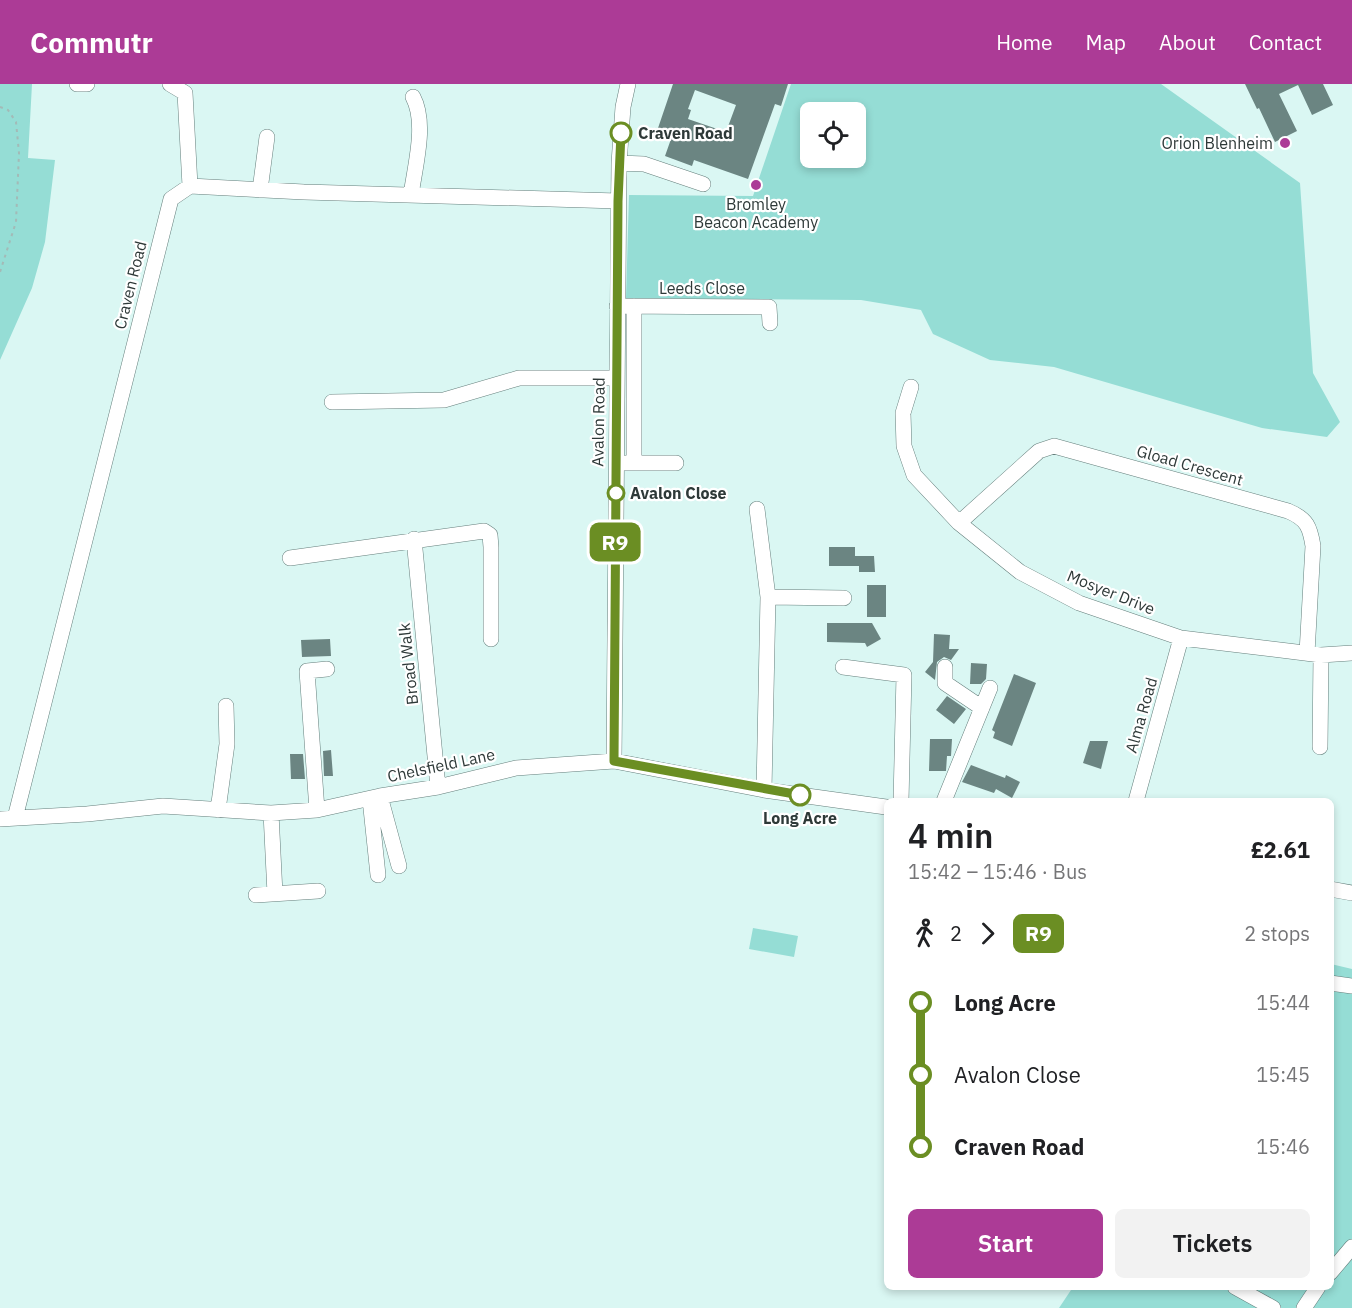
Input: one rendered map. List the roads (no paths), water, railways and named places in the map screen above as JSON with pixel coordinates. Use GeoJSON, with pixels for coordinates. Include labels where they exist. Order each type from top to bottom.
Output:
{"type":"FeatureCollection","features":[{"type":"Feature","properties":{"kind":"street"},"geometry":{"type":"LineString","coordinates":[[77,84],[87,84]]}},
{"type":"Feature","properties":{"kind":"street"},"geometry":{"type":"LineString","coordinates":[[170,84],[185,93],[190,186],[618,201]]}},
{"type":"Feature","properties":{"kind":"street","name":"Avalon Road"},"geometry":{"type":"LineString","coordinates":[[614,761],[618,201],[623,107],[628,84]]}},
{"type":"Feature","properties":{"kind":"street"},"geometry":{"type":"LineString","coordinates":[[411,195],[420,124],[417,105],[413,97]]}},
{"type":"Feature","properties":{"kind":"street"},"geometry":{"type":"LineString","coordinates":[[260,190],[267,137]]}},
{"type":"Feature","properties":{"kind":"street"},"geometry":{"type":"LineString","coordinates":[[619,163],[644,164],[703,184]]}},
{"type":"Feature","properties":{"kind":"street","name":"Craven Road"},"geometry":{"type":"LineString","coordinates":[[8,818],[171,199],[190,186]]}},
{"type":"Feature","properties":{"kind":"street","name":"Leeds Close"},"geometry":{"type":"LineString","coordinates":[[617,306],[770,307],[770,323]]}},
{"type":"Feature","properties":{"kind":"street"},"geometry":{"type":"LineString","coordinates":[[634,306],[634,463]]}},
{"type":"Feature","properties":{"kind":"street"},"geometry":{"type":"LineString","coordinates":[[332,402],[444,400],[519,378],[617,378]]}},
{"type":"Feature","properties":{"kind":"street","name":"Mosyer Drive"},"geometry":{"type":"LineString","coordinates":[[911,387],[903,413],[904,446],[914,475],[959,524],[1020,572],[1079,603],[1181,639],[1314,654],[1352,653]]}},
{"type":"Feature","properties":{"kind":"street","name":"Gload Crescent"},"geometry":{"type":"LineString","coordinates":[[959,524],[1039,451],[1054,446],[1288,511],[1301,517],[1311,530],[1314,654]]}},
{"type":"Feature","properties":{"kind":"street"},"geometry":{"type":"LineString","coordinates":[[616,464],[676,463]]}},
{"type":"Feature","properties":{"kind":"street"},"geometry":{"type":"LineString","coordinates":[[757,509],[768,597],[764,790]]}},
{"type":"Feature","properties":{"kind":"street"},"geometry":{"type":"LineString","coordinates":[[290,558],[484,531],[490,535],[491,547],[491,639]]}},
{"type":"Feature","properties":{"kind":"street","name":"Broad Walk"},"geometry":{"type":"LineString","coordinates":[[414,539],[438,786]]}},
{"type":"Feature","properties":{"kind":"street"},"geometry":{"type":"LineString","coordinates":[[768,597],[844,598]]}},
{"type":"Feature","properties":{"kind":"street","name":"Alma Road"},"geometry":{"type":"LineString","coordinates":[[1137,798],[1181,639]]}},
{"type":"Feature","properties":{"kind":"street"},"geometry":{"type":"LineString","coordinates":[[1314,654],[1320,747]]}},
{"type":"Feature","properties":{"kind":"street"},"geometry":{"type":"LineString","coordinates":[[843,667],[904,675],[901,798]]}},
{"type":"Feature","properties":{"kind":"street"},"geometry":{"type":"LineString","coordinates":[[945,667],[945,683],[982,708]]}},
{"type":"Feature","properties":{"kind":"street"},"geometry":{"type":"LineString","coordinates":[[317,810],[307,671],[327,669]]}},
{"type":"Feature","properties":{"kind":"street"},"geometry":{"type":"LineString","coordinates":[[945,798],[990,688]]}},
{"type":"Feature","properties":{"kind":"street"},"geometry":{"type":"LineString","coordinates":[[218,810],[227,744],[226,706]]}},
{"type":"Feature","properties":{"kind":"street","name":"Chelsfield Lane"},"geometry":{"type":"LineString","coordinates":[[8,818],[87,814],[163,806],[271,813],[317,810],[516,768],[614,761],[764,790],[884,807]]}},
{"type":"Feature","properties":{"kind":"street"},"geometry":{"type":"LineString","coordinates":[[375,798],[399,866]]}},
{"type":"Feature","properties":{"kind":"street"},"geometry":{"type":"LineString","coordinates":[[375,798],[378,875]]}},
{"type":"Feature","properties":{"kind":"street"},"geometry":{"type":"LineString","coordinates":[[271,813],[275,894]]}},
{"type":"Feature","properties":{"kind":"street"},"geometry":{"type":"LineString","coordinates":[[1334,890],[1352,893]]}},
{"type":"Feature","properties":{"kind":"street"},"geometry":{"type":"LineString","coordinates":[[256,895],[318,891]]}},
{"type":"Feature","properties":{"kind":"street"},"geometry":{"type":"LineString","coordinates":[[1334,984],[1352,986]]}},
{"type":"Feature","properties":{"kind":"street"},"geometry":{"type":"LineString","coordinates":[[1334,1268],[1352,1247]]}},
{"type":"Feature","properties":{"kind":"street"},"geometry":{"type":"LineString","coordinates":[[1240,1290],[1273,1308]]}},
{"type":"Feature","properties":{"kind":"street"},"geometry":{"type":"LineString","coordinates":[[1304,1308],[1316,1290]]}},
{"type":"Feature","properties":{"kind":"place","name":"Craven Road"},"geometry":{"type":"Point","coordinates":[621,133]}},
{"type":"Feature","properties":{"kind":"place","name":"Orion Blenheim"},"geometry":{"type":"Point","coordinates":[1285,143]}},
{"type":"Feature","properties":{"kind":"place","name":"Bromley Beacon Academy"},"geometry":{"type":"Point","coordinates":[756,185]}},
{"type":"Feature","properties":{"kind":"place","name":"Avalon Close"},"geometry":{"type":"Point","coordinates":[616,493]}},
{"type":"Feature","properties":{"kind":"place","name":"Long Acre"},"geometry":{"type":"Point","coordinates":[800,795]}}]}
